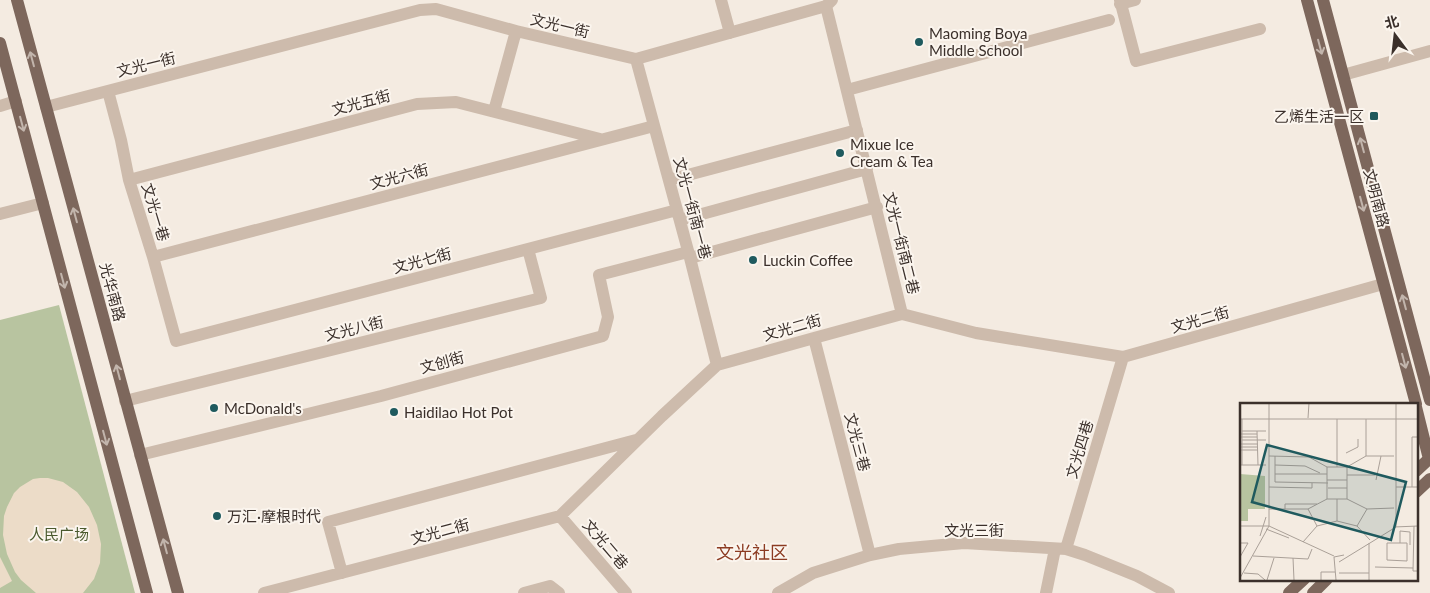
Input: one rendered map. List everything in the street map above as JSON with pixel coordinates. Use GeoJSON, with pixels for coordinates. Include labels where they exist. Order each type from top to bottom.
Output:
{"type":"FeatureCollection","features":[{"type":"Feature","properties":{"kind":"main road","name":"光华南路"},"geometry":{"type":"LineString","coordinates":[[17,0],[178,593]]}},
{"type":"Feature","properties":{"kind":"main road","name":"文明南路"},"geometry":{"type":"LineString","coordinates":[[1307,0],[1415,403]]}},
{"type":"Feature","properties":{"kind":"main road","name":"文明南路"},"geometry":{"type":"LineString","coordinates":[[1323,0],[1426,377],[1430,400]]}},
{"type":"Feature","properties":{"kind":"main road"},"geometry":{"type":"LineString","coordinates":[[0,43],[147,593]]}},
{"type":"Feature","properties":{"kind":"main road","name":"文明南路"},"geometry":{"type":"LineString","coordinates":[[1418,415],[1429,459]]}},
{"type":"Feature","properties":{"kind":"main road"},"geometry":{"type":"LineString","coordinates":[[1418,469],[1429,459]]}},
{"type":"Feature","properties":{"kind":"main road"},"geometry":{"type":"LineString","coordinates":[[1418,490],[1430,479]]}},
{"type":"Feature","properties":{"kind":"main road"},"geometry":{"type":"LineString","coordinates":[[1289,593],[1303,580]]}},
{"type":"Feature","properties":{"kind":"main road"},"geometry":{"type":"LineString","coordinates":[[1313,593],[1326,580]]}},
{"type":"Feature","properties":{"kind":"street"},"geometry":{"type":"LineString","coordinates":[[720,0],[730,33]]}},
{"type":"Feature","properties":{"kind":"street"},"geometry":{"type":"LineString","coordinates":[[1135,0],[1120,2],[1136,61],[1260,29]]}},
{"type":"Feature","properties":{"kind":"street","name":"文光一街"},"geometry":{"type":"LineString","coordinates":[[46,107],[420,10],[436,9],[516,31],[636,59],[829,3]]}},
{"type":"Feature","properties":{"kind":"street","name":"文光一街南二巷"},"geometry":{"type":"LineString","coordinates":[[829,3],[847,90],[902,314]]}},
{"type":"Feature","properties":{"kind":"street"},"geometry":{"type":"LineString","coordinates":[[847,90],[1109,20]]}},
{"type":"Feature","properties":{"kind":"street"},"geometry":{"type":"LineString","coordinates":[[494,111],[516,31]]}},
{"type":"Feature","properties":{"kind":"street"},"geometry":{"type":"LineString","coordinates":[[1343,75],[1430,51]]}},
{"type":"Feature","properties":{"kind":"street","name":"文光一街南一巷"},"geometry":{"type":"LineString","coordinates":[[636,59],[717,365]]}},
{"type":"Feature","properties":{"kind":"street","name":"文光一巷"},"geometry":{"type":"LineString","coordinates":[[108,91],[129,180],[176,341]]}},
{"type":"Feature","properties":{"kind":"street"},"geometry":{"type":"LineString","coordinates":[[0,106],[16,102]]}},
{"type":"Feature","properties":{"kind":"street","name":"文光五街"},"geometry":{"type":"LineString","coordinates":[[129,180],[417,104],[456,102],[602,139]]}},
{"type":"Feature","properties":{"kind":"street","name":"文光六街"},"geometry":{"type":"LineString","coordinates":[[153,257],[654,126]]}},
{"type":"Feature","properties":{"kind":"street"},"geometry":{"type":"LineString","coordinates":[[669,180],[857,130]]}},
{"type":"Feature","properties":{"kind":"street","name":"文光七街"},"geometry":{"type":"LineString","coordinates":[[176,341],[528,249],[867,169]]}},
{"type":"Feature","properties":{"kind":"street"},"geometry":{"type":"LineString","coordinates":[[0,214],[43,203]]}},
{"type":"Feature","properties":{"kind":"street"},"geometry":{"type":"LineString","coordinates":[[689,255],[877,207]]}},
{"type":"Feature","properties":{"kind":"street","name":"文光八街"},"geometry":{"type":"LineString","coordinates":[[126,401],[541,298],[528,249]]}},
{"type":"Feature","properties":{"kind":"street","name":"文创街"},"geometry":{"type":"LineString","coordinates":[[140,455],[381,396],[603,336],[608,318],[599,275],[689,255]]}},
{"type":"Feature","properties":{"kind":"street","name":"文光二街"},"geometry":{"type":"LineString","coordinates":[[264,593],[300,588],[342,573],[560,516],[717,365],[814,338],[902,314],[976,333],[1123,357],[1384,284]]}},
{"type":"Feature","properties":{"kind":"street","name":"文光三巷"},"geometry":{"type":"LineString","coordinates":[[814,338],[870,555]]}},
{"type":"Feature","properties":{"kind":"street","name":"文光四巷"},"geometry":{"type":"LineString","coordinates":[[1046,593],[1123,357]]}},
{"type":"Feature","properties":{"kind":"street"},"geometry":{"type":"LineString","coordinates":[[342,573],[328,522],[638,439]]}},
{"type":"Feature","properties":{"kind":"street","name":"文光二巷"},"geometry":{"type":"LineString","coordinates":[[560,516],[626,593]]}},
{"type":"Feature","properties":{"kind":"street","name":"文光三街"},"geometry":{"type":"LineString","coordinates":[[778,593],[813,573],[870,555],[899,549],[964,543],[1060,549],[1085,555],[1137,576],[1169,593]]}},
{"type":"Feature","properties":{"kind":"street"},"geometry":{"type":"LineString","coordinates":[[524,593],[550,586],[559,593]]}},
{"type":"Feature","properties":{"kind":"green space","name":"人民广场"},"geometry":{"type":"Polygon","coordinates":[[[59,305],[135,593],[0,593],[0,320],[59,305]]]}},
{"type":"Feature","properties":{"kind":"shaded area"},"geometry":{"type":"Polygon","coordinates":[[[40,478],[63,482],[77,492],[89,507],[97,525],[101,544],[100,563],[94,579],[83,593],[36,593],[15,572],[7,554],[3,535],[4,516],[7,507],[14,493],[20,487],[33,479],[40,478]]]}},
{"type":"Feature","properties":{"kind":"shaded area"},"geometry":{"type":"Polygon","coordinates":[[[0,557],[12,581],[0,588],[0,557]]]}},
{"type":"Feature","properties":{"kind":"place","name":"Maoming Boya Middle School"},"geometry":{"type":"Point","coordinates":[919,42]}},
{"type":"Feature","properties":{"kind":"place","name":"乙烯生活一区"},"geometry":{"type":"Point","coordinates":[1374,116]}},
{"type":"Feature","properties":{"kind":"place","name":"Mixue Ice Cream & Tea"},"geometry":{"type":"Point","coordinates":[840,153]}},
{"type":"Feature","properties":{"kind":"place","name":"Luckin Coffee"},"geometry":{"type":"Point","coordinates":[753,260]}},
{"type":"Feature","properties":{"kind":"place","name":"McDonald's"},"geometry":{"type":"Point","coordinates":[214,408]}},
{"type":"Feature","properties":{"kind":"place","name":"Haidilao Hot Pot"},"geometry":{"type":"Point","coordinates":[394,412]}},
{"type":"Feature","properties":{"kind":"place","name":"万汇·摩根时代"},"geometry":{"type":"Point","coordinates":[217,516]}},
{"type":"Feature","properties":{"kind":"district","name":"文光社区"},"geometry":{"type":"Point","coordinates":[752,552]}}]}
